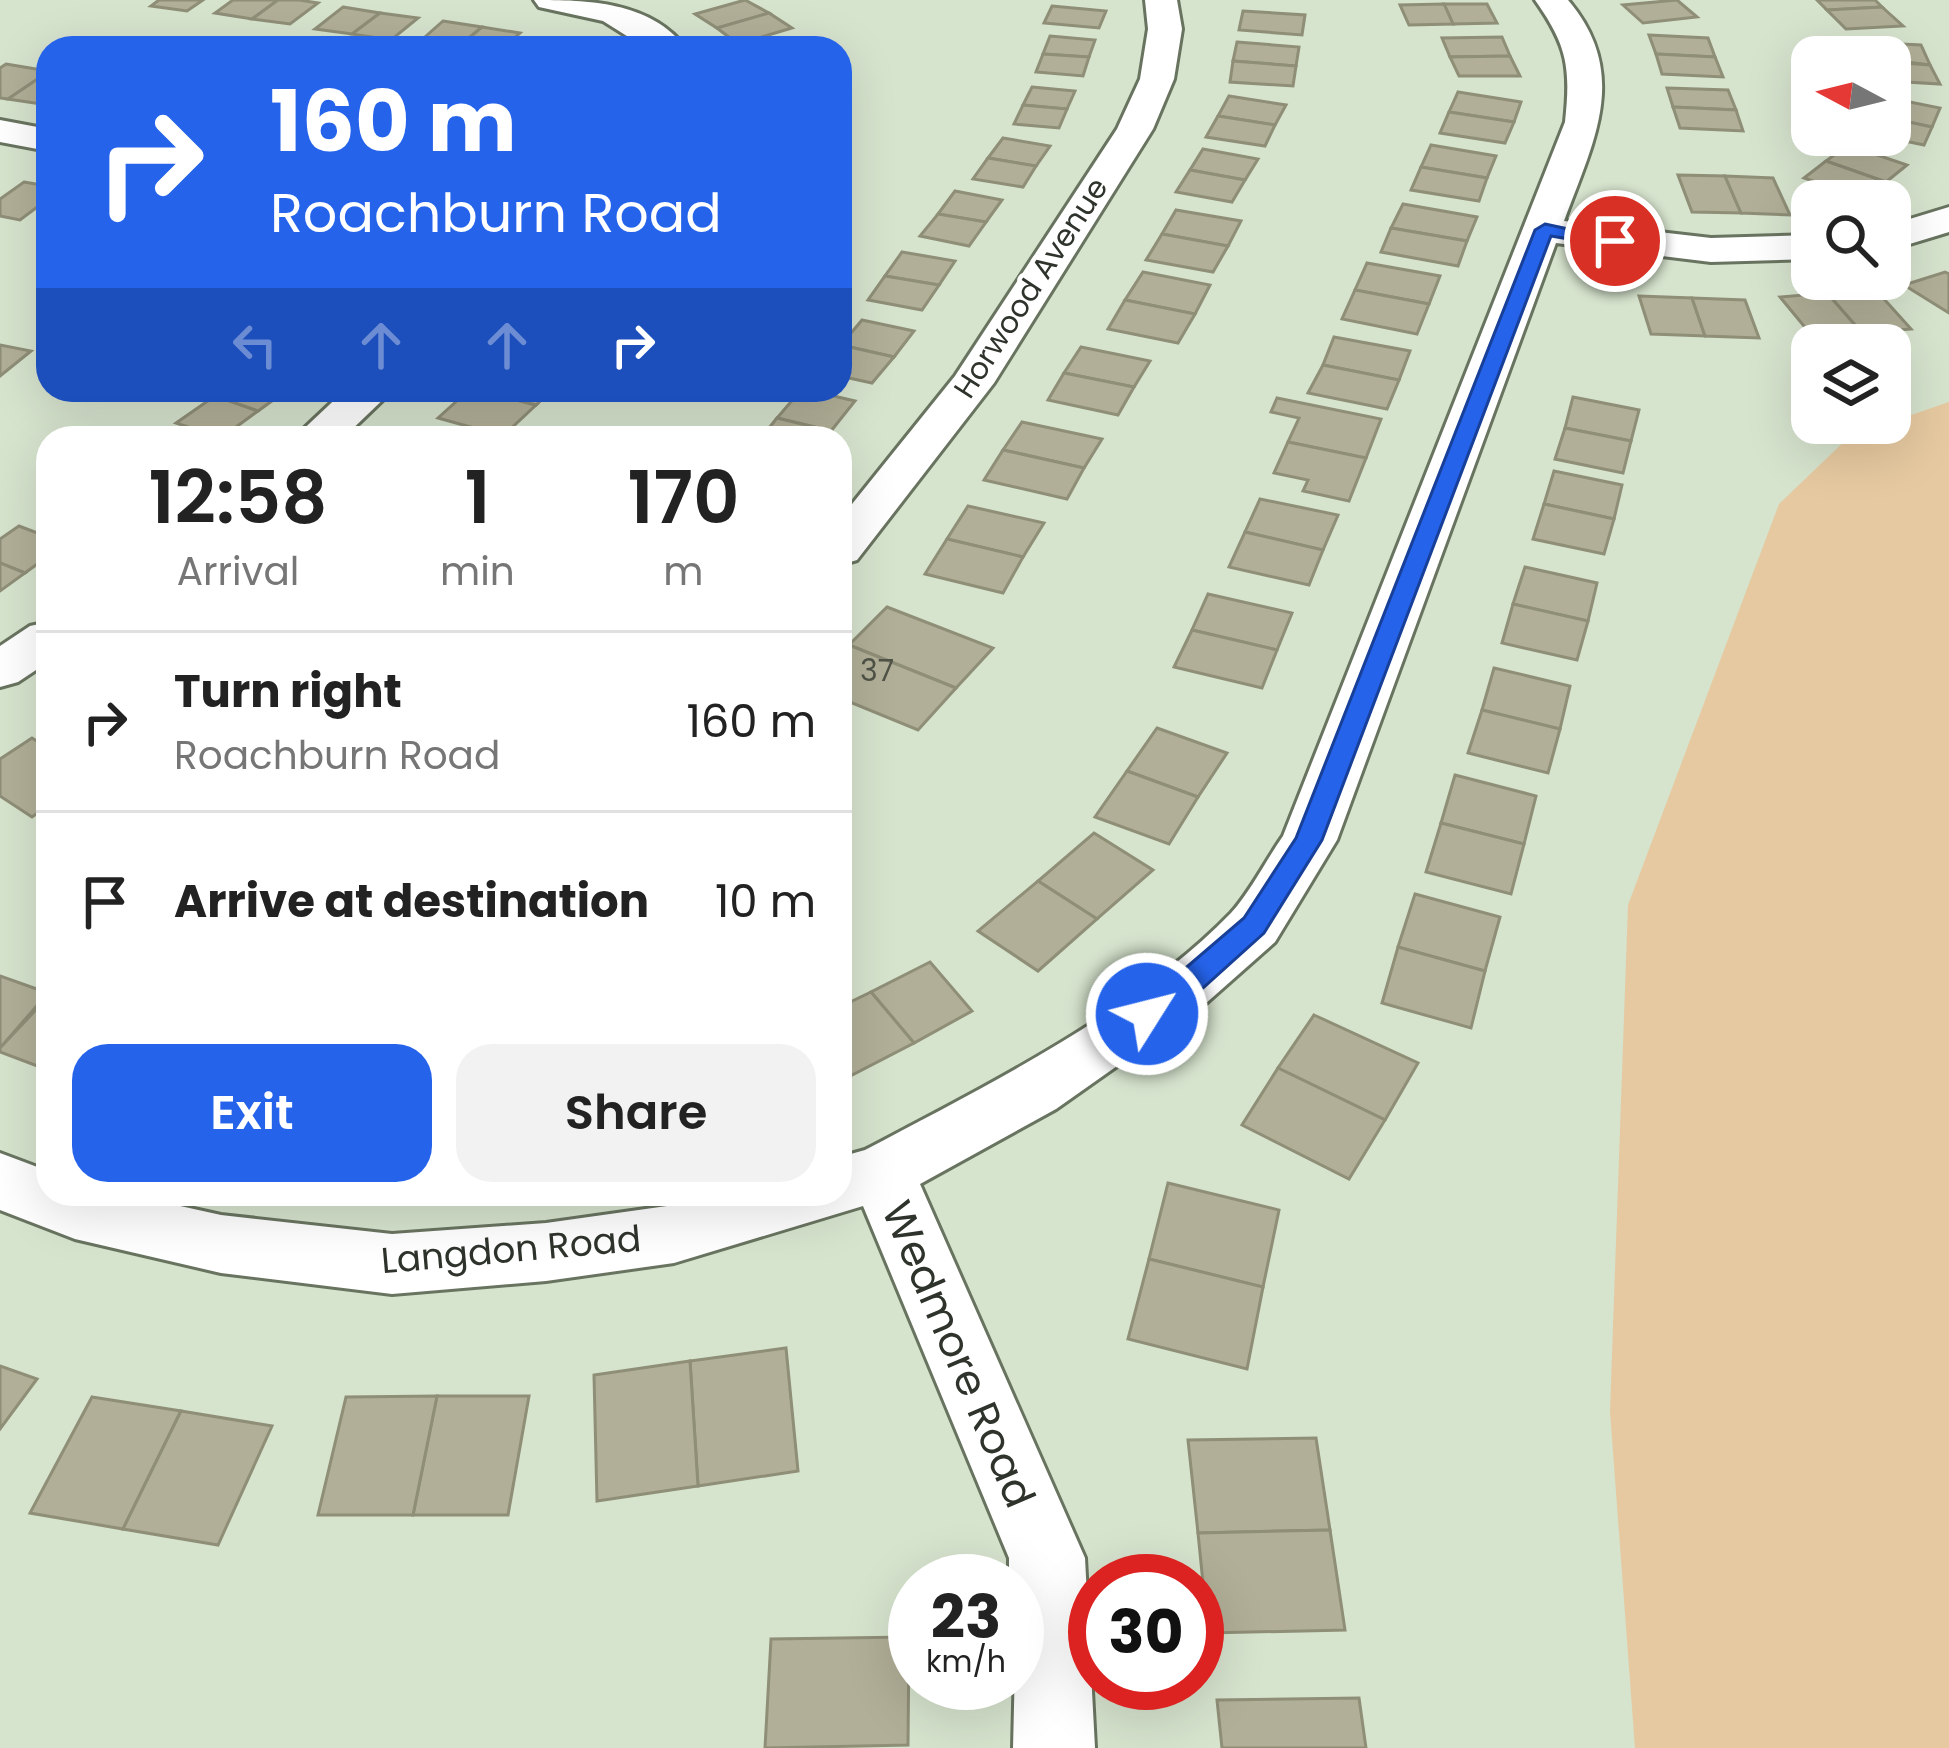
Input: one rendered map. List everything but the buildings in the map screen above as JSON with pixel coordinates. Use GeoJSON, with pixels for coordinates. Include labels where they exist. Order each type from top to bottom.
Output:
{"type":"FeatureCollection","features":[{"type":"Feature","properties":{"kind":"street"},"geometry":{"type":"LineString","coordinates":[[550,0],[614,14],[650,36]]}},
{"type":"Feature","properties":{"kind":"street","name":"Horwood Avenue"},"geometry":{"type":"LineString","coordinates":[[852,535],[972,383],[1135,129],[1157,79],[1166,29],[1161,0]]}},
{"type":"Feature","properties":{"kind":"street"},"geometry":{"type":"LineString","coordinates":[[861,1179],[1034,1091],[1184,988],[1254,926],[1309,840],[1583,122],[1588,68],[1572,23],[1551,0]]}},
{"type":"Feature","properties":{"kind":"street"},"geometry":{"type":"LineString","coordinates":[[0,131],[36,138]]}},
{"type":"Feature","properties":{"kind":"street"},"geometry":{"type":"LineString","coordinates":[[1911,231],[1949,219]]}},
{"type":"Feature","properties":{"kind":"street"},"geometry":{"type":"LineString","coordinates":[[1545,230],[1654,247],[1791,250]]}},
{"type":"Feature","properties":{"kind":"street"},"geometry":{"type":"LineString","coordinates":[[330,426],[357,402]]}},
{"type":"Feature","properties":{"kind":"street"},"geometry":{"type":"LineString","coordinates":[[0,670],[36,646]]}},
{"type":"Feature","properties":{"kind":"street","name":"Wedmore Road"},"geometry":{"type":"LineString","coordinates":[[861,1179],[1047,1558],[1054,1748]]}},
{"type":"Feature","properties":{"kind":"street","name":"Langdon Road"},"geometry":{"type":"LineString","coordinates":[[0,1180],[36,1195]]}},
{"type":"Feature","properties":{"kind":"street","name":"Langdon Road"},"geometry":{"type":"LineString","coordinates":[[63,1206],[220,1244],[392,1264],[546,1252],[674,1234],[770,1206]]}},
{"type":"Feature","properties":{"kind":"shaded area"},"geometry":{"type":"Polygon","coordinates":[[[1949,402],[1949,1748],[1635,1748],[1610,1411],[1628,905],[1779,504],[1842,444],[1911,444],[1911,415],[1949,402]]]}},
{"type":"Feature","properties":{"kind":"route"},"geometry":{"type":"LineString","coordinates":[[1147,1014],[1254,926],[1309,840],[1545,230],[1615,241]]}}]}
